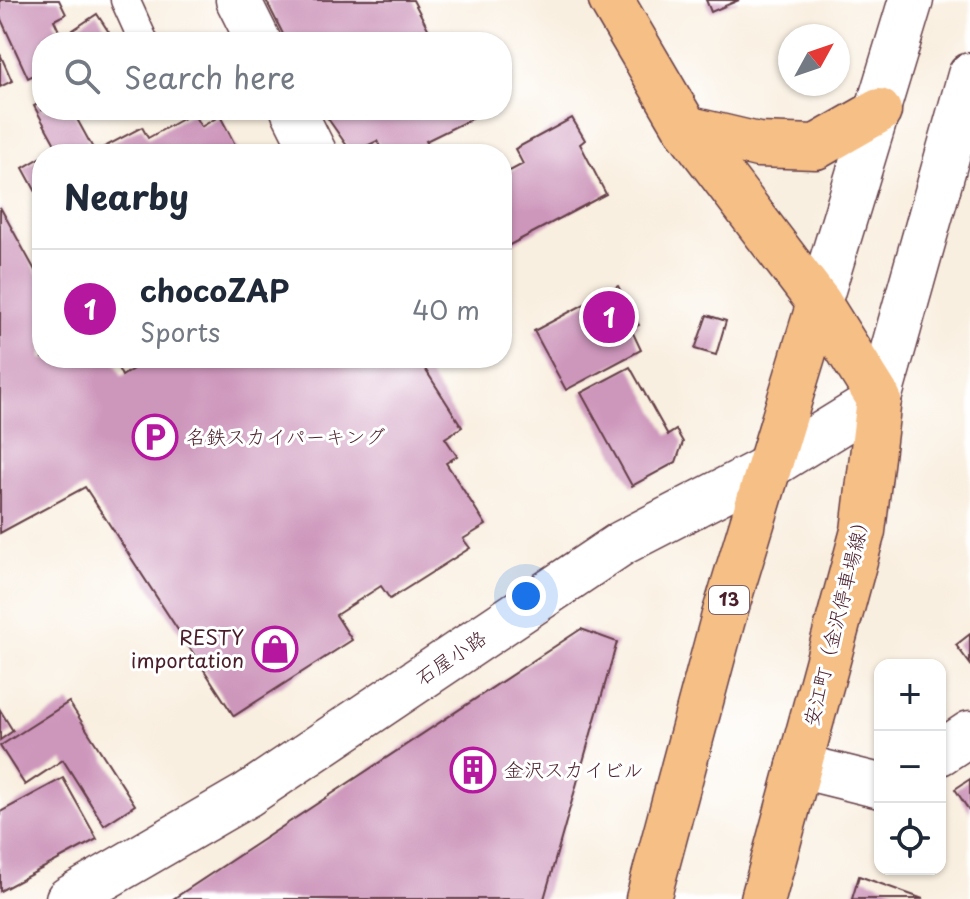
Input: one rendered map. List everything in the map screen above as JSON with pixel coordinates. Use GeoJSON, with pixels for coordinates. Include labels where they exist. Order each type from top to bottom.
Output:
{"type":"FeatureCollection","features":[{"type":"Feature","properties":{"kind":"main road"},"geometry":{"type":"LineString","coordinates":[[611,0],[686,128],[819,303],[879,399]]}},
{"type":"Feature","properties":{"kind":"main road"},"geometry":{"type":"LineString","coordinates":[[686,128],[758,145],[816,147],[879,111]]}},
{"type":"Feature","properties":{"kind":"main road","name":"13"},"geometry":{"type":"LineString","coordinates":[[648,899],[767,468],[819,303]]}},
{"type":"Feature","properties":{"kind":"main road","name":"安江町（金沢停車場線）"},"geometry":{"type":"LineString","coordinates":[[763,899],[863,531],[879,399]]}},
{"type":"Feature","properties":{"kind":"street"},"geometry":{"type":"LineString","coordinates":[[238,0],[254,32]]}},
{"type":"Feature","properties":{"kind":"street"},"geometry":{"type":"LineString","coordinates":[[819,303],[911,0]]}},
{"type":"Feature","properties":{"kind":"street"},"geometry":{"type":"LineString","coordinates":[[879,399],[958,160],[970,75]]}},
{"type":"Feature","properties":{"kind":"street"},"geometry":{"type":"LineString","coordinates":[[298,120],[310,144]]}},
{"type":"Feature","properties":{"kind":"street","name":"石屋小路"},"geometry":{"type":"LineString","coordinates":[[68,899],[247,795],[622,543],[767,468],[879,399]]}},
{"type":"Feature","properties":{"kind":"street"},"geometry":{"type":"LineString","coordinates":[[946,749],[970,733]]}},
{"type":"Feature","properties":{"kind":"street"},"geometry":{"type":"LineString","coordinates":[[799,766],[874,785]]}},
{"type":"Feature","properties":{"kind":"lane"},"geometry":{"type":"LineString","coordinates":[[125,0],[139,32]]}},
{"type":"Feature","properties":{"kind":"building"},"geometry":{"type":"Polygon","coordinates":[[[0,0],[59,0],[66,14],[54,20],[59,32],[32,32],[32,76],[28,78],[0,17],[0,0]]]}},
{"type":"Feature","properties":{"kind":"building"},"geometry":{"type":"Polygon","coordinates":[[[266,0],[413,0],[430,32],[282,32],[266,0]]]}},
{"type":"Feature","properties":{"kind":"building"},"geometry":{"type":"Polygon","coordinates":[[[706,0],[739,0],[711,12],[706,0]]]}},
{"type":"Feature","properties":{"kind":"building"},"geometry":{"type":"Polygon","coordinates":[[[97,14],[109,32],[70,32],[97,14]]]}},
{"type":"Feature","properties":{"kind":"building"},"geometry":{"type":"Polygon","coordinates":[[[0,54],[12,81],[0,87],[0,54]]]}},
{"type":"Feature","properties":{"kind":"building"},"geometry":{"type":"Polygon","coordinates":[[[572,118],[585,140],[580,144],[606,194],[512,244],[512,170],[523,164],[515,149],[572,118]]]}},
{"type":"Feature","properties":{"kind":"building"},"geometry":{"type":"Polygon","coordinates":[[[42,120],[77,120],[91,144],[55,144],[42,120]]]}},
{"type":"Feature","properties":{"kind":"building"},"geometry":{"type":"Polygon","coordinates":[[[180,120],[197,120],[201,127],[213,120],[222,120],[235,144],[110,144],[142,127],[148,138],[180,120]]]}},
{"type":"Feature","properties":{"kind":"building"},"geometry":{"type":"Polygon","coordinates":[[[329,120],[469,120],[426,141],[428,144],[379,144],[377,141],[346,144],[329,120]]]}},
{"type":"Feature","properties":{"kind":"building"},"geometry":{"type":"Polygon","coordinates":[[[32,163],[32,185],[23,168],[32,163]]]}},
{"type":"Feature","properties":{"kind":"building"},"geometry":{"type":"Polygon","coordinates":[[[0,207],[32,265],[32,368],[118,368],[122,376],[134,368],[424,368],[462,427],[445,438],[457,456],[446,463],[486,525],[463,539],[470,548],[390,599],[381,586],[336,615],[352,640],[234,716],[85,487],[0,533],[0,207]]]}},
{"type":"Feature","properties":{"kind":"building"},"geometry":{"type":"Polygon","coordinates":[[[618,286],[639,325],[631,329],[641,350],[566,390],[534,331],[618,286]]]}},
{"type":"Feature","properties":{"kind":"building"},"geometry":{"type":"Polygon","coordinates":[[[707,315],[726,321],[716,355],[695,349],[707,315]]]}},
{"type":"Feature","properties":{"kind":"building"},"geometry":{"type":"Polygon","coordinates":[[[630,367],[668,435],[676,430],[683,442],[676,462],[632,486],[581,393],[630,367]]]}},
{"type":"Feature","properties":{"kind":"building","name":"金沢スカイビル"},"geometry":{"type":"Polygon","coordinates":[[[581,629],[617,642],[544,899],[173,899],[581,629]]]}},
{"type":"Feature","properties":{"kind":"building"},"geometry":{"type":"Polygon","coordinates":[[[970,634],[970,664],[956,645],[970,634]]]}},
{"type":"Feature","properties":{"kind":"building"},"geometry":{"type":"Polygon","coordinates":[[[69,702],[135,805],[104,825],[63,760],[25,785],[0,746],[69,702]]]}},
{"type":"Feature","properties":{"kind":"building"},"geometry":{"type":"Polygon","coordinates":[[[0,710],[13,731],[0,740],[0,710]]]}},
{"type":"Feature","properties":{"kind":"building"},"geometry":{"type":"Polygon","coordinates":[[[63,778],[97,839],[0,891],[0,812],[63,778]]]}},
{"type":"Feature","properties":{"kind":"building"},"geometry":{"type":"Polygon","coordinates":[[[970,779],[970,812],[955,789],[970,779]]]}},
{"type":"Feature","properties":{"kind":"building"},"geometry":{"type":"Polygon","coordinates":[[[859,876],[923,899],[852,899],[859,876]]]}},
{"type":"Feature","properties":{"kind":"place","name":"chocoZAP"},"geometry":{"type":"Point","coordinates":[609,317]}},
{"type":"Feature","properties":{"kind":"place","name":"名鉄スカイパーキング"},"geometry":{"type":"Point","coordinates":[155,437]}},
{"type":"Feature","properties":{"kind":"place","name":"RESTY importation"},"geometry":{"type":"Point","coordinates":[275,649]}},
{"type":"Feature","properties":{"kind":"place","name":"金沢スカイビル"},"geometry":{"type":"Point","coordinates":[473,770]}}]}
